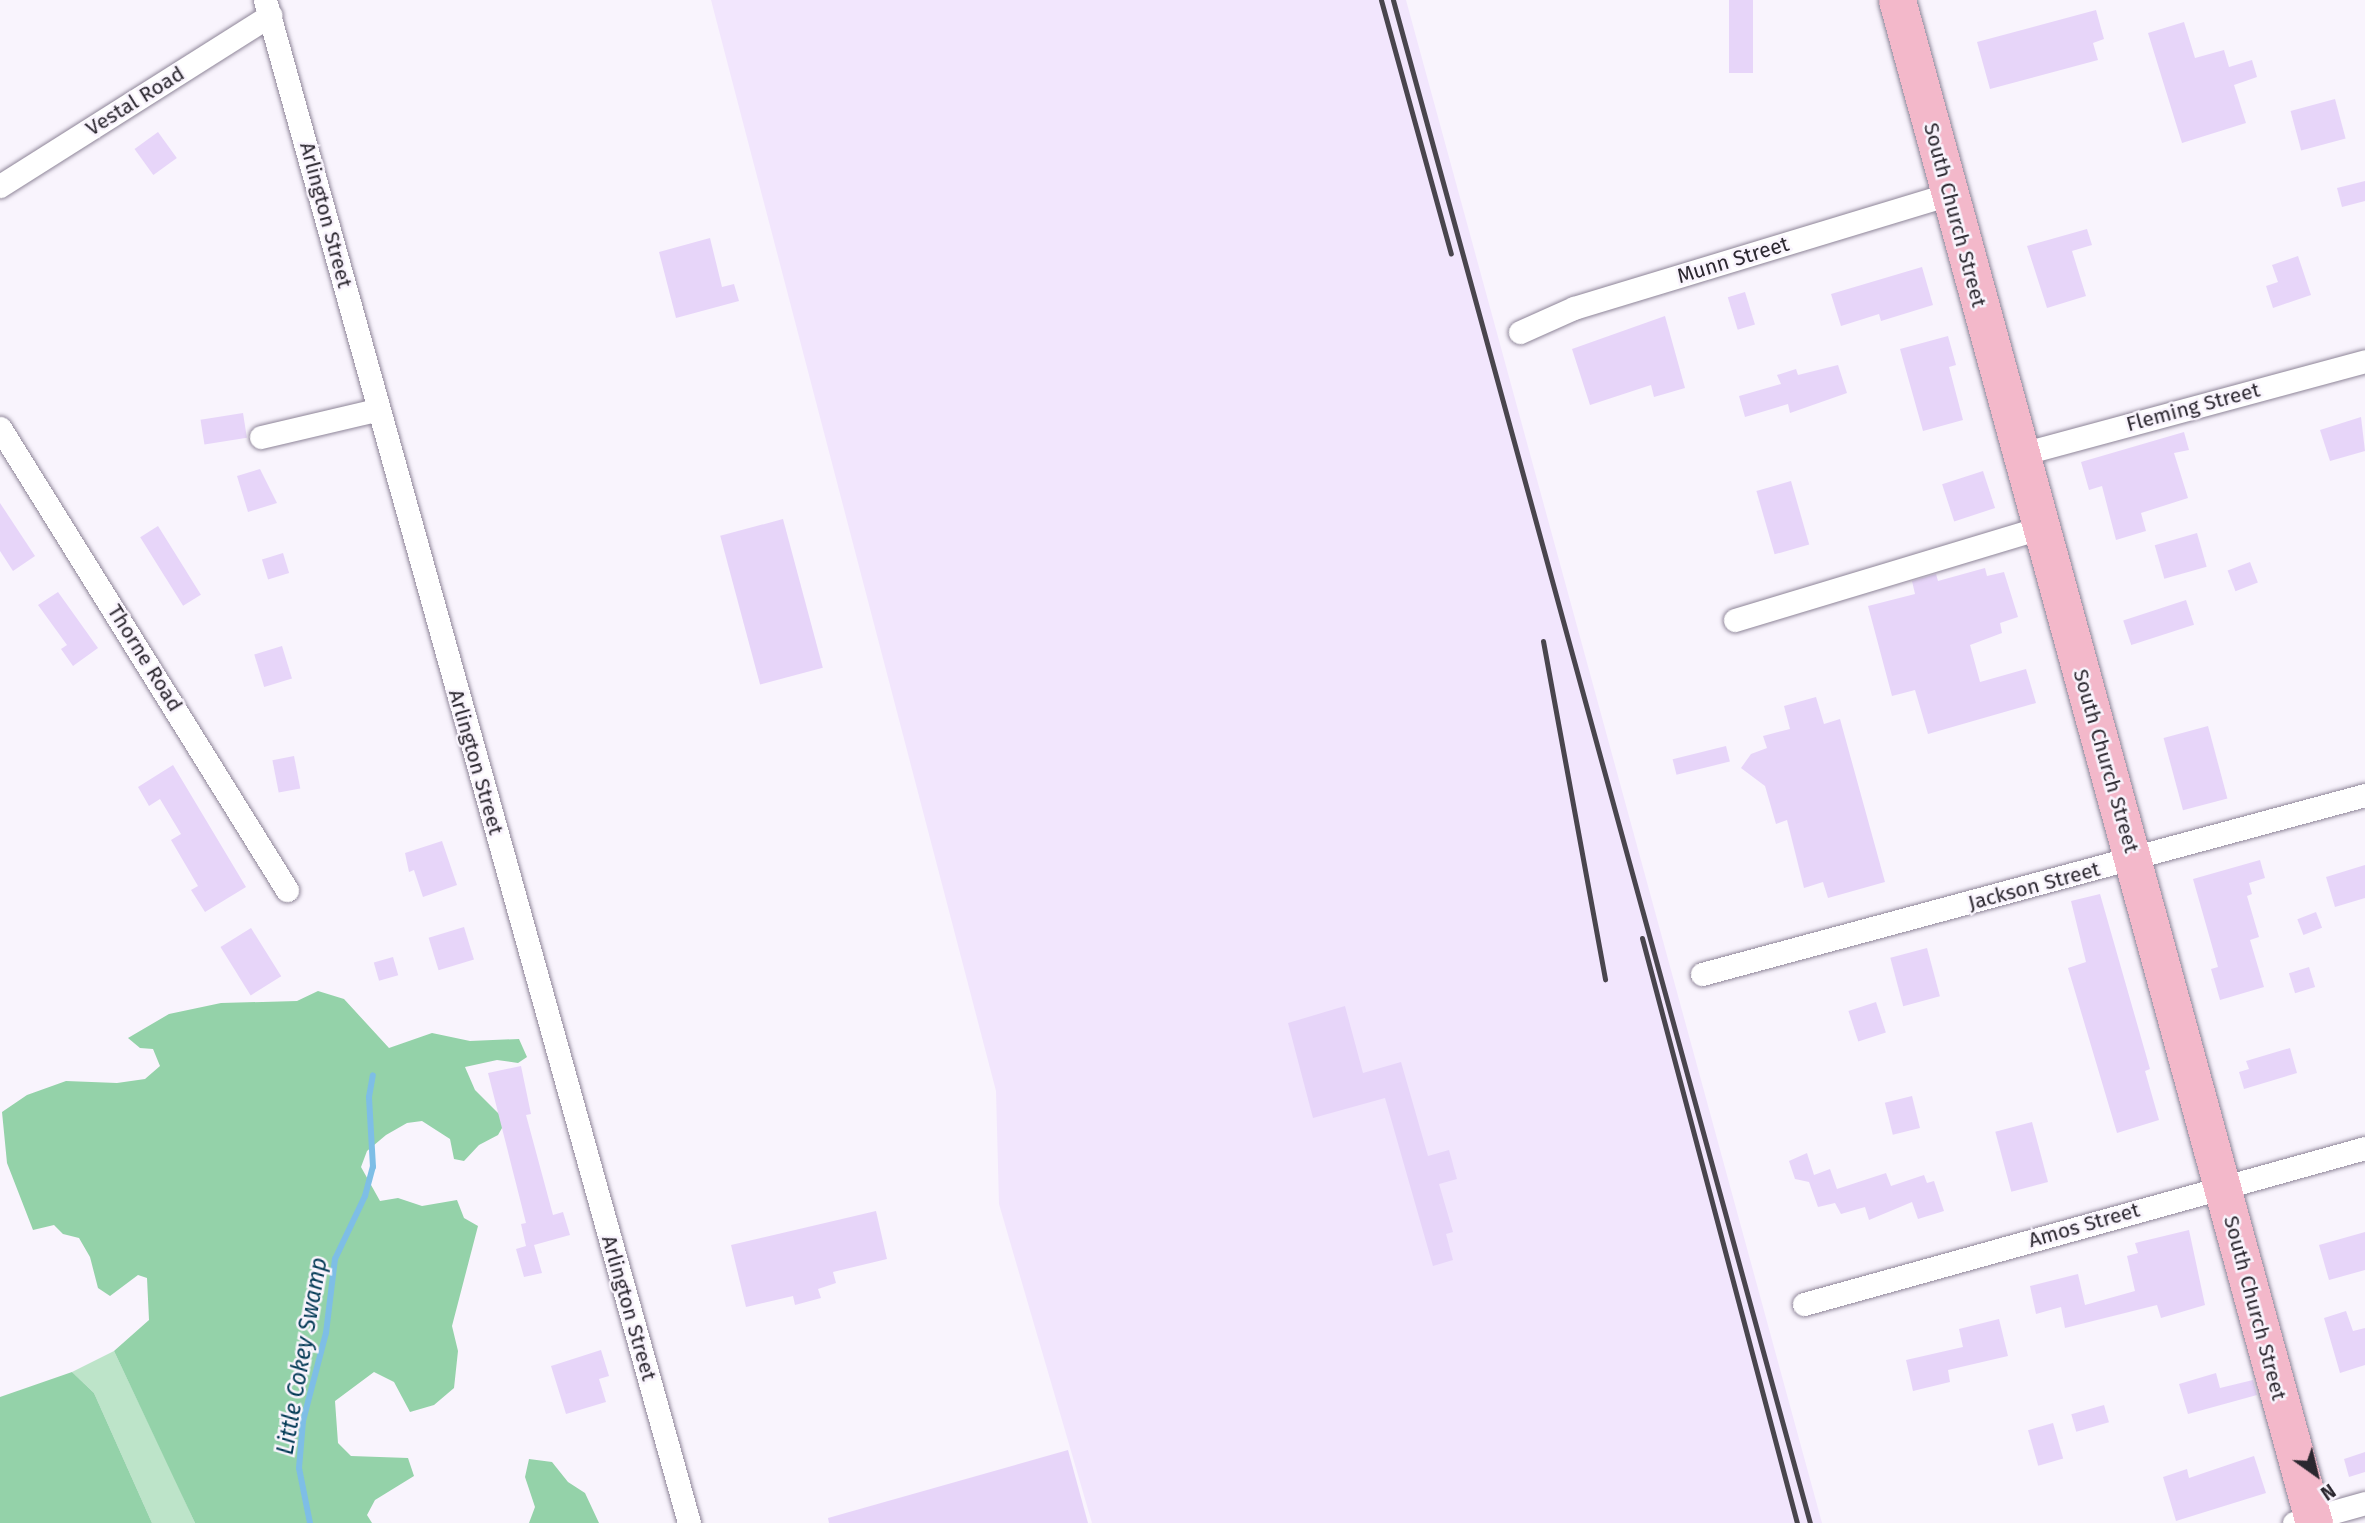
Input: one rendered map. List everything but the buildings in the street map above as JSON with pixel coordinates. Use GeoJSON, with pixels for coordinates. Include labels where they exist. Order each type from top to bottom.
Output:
{"type":"FeatureCollection","features":[{"type":"Feature","properties":{"kind":"main road","name":"South Church Street"},"geometry":{"type":"LineString","coordinates":[[1897,0],[2221,1186],[2306,1521]]}},
{"type":"Feature","properties":{"kind":"street","name":"Vestal Road"},"geometry":{"type":"LineString","coordinates":[[0,186],[268,8]]}},
{"type":"Feature","properties":{"kind":"street","name":"Arlington Street"},"geometry":{"type":"LineString","coordinates":[[268,8],[340,260],[376,410],[689,1523]]}},
{"type":"Feature","properties":{"kind":"street","name":"Munn Street"},"geometry":{"type":"LineString","coordinates":[[1520,332],[1574,308],[1950,194]]}},
{"type":"Feature","properties":{"kind":"street","name":"Fleming Street"},"geometry":{"type":"LineString","coordinates":[[2021,454],[2365,361]]}},
{"type":"Feature","properties":{"kind":"street"},"geometry":{"type":"LineString","coordinates":[[261,437],[376,410]]}},
{"type":"Feature","properties":{"kind":"street","name":"Thorne Road"},"geometry":{"type":"LineString","coordinates":[[0,428],[287,890]]}},
{"type":"Feature","properties":{"kind":"street"},"geometry":{"type":"LineString","coordinates":[[1735,620],[2040,528]]}},
{"type":"Feature","properties":{"kind":"street","name":"Jackson Street"},"geometry":{"type":"LineString","coordinates":[[1702,974],[2365,795]]}},
{"type":"Feature","properties":{"kind":"street","name":"Amos Street"},"geometry":{"type":"LineString","coordinates":[[1804,1304],[2365,1148]]}},
{"type":"Feature","properties":{"kind":"street"},"geometry":{"type":"LineString","coordinates":[[2306,1521],[2365,1503]]}},
{"type":"Feature","properties":{"kind":"shaded area"},"geometry":{"type":"Polygon","coordinates":[[[711,0],[1406,0],[1822,1523],[1092,1523],[999,1204],[996,1091],[711,0]]]}},
{"type":"Feature","properties":{"kind":"green space"},"geometry":{"type":"Polygon","coordinates":[[[318,991],[344,999],[389,1048],[432,1033],[470,1041],[519,1039],[527,1057],[518,1063],[497,1060],[465,1067],[475,1090],[506,1121],[498,1135],[479,1145],[464,1161],[454,1159],[450,1139],[422,1121],[407,1123],[386,1135],[367,1151],[361,1167],[380,1201],[398,1198],[422,1206],[457,1200],[464,1218],[478,1226],[452,1326],[458,1351],[454,1388],[434,1405],[410,1412],[394,1382],[374,1372],[335,1401],[338,1443],[351,1456],[408,1458],[414,1476],[375,1500],[367,1515],[372,1523],[195,1523],[114,1351],[149,1320],[147,1278],[138,1275],[110,1296],[98,1288],[90,1257],[79,1238],[63,1234],[54,1225],[33,1230],[7,1163],[2,1112],[27,1095],[66,1081],[117,1083],[145,1079],[160,1066],[153,1049],[140,1048],[128,1038],[169,1014],[221,1003],[297,1001],[318,991]]]}},
{"type":"Feature","properties":{"kind":"green space"},"geometry":{"type":"Polygon","coordinates":[[[114,1351],[195,1523],[152,1523],[94,1393],[72,1372],[114,1351]]]}},
{"type":"Feature","properties":{"kind":"green space"},"geometry":{"type":"Polygon","coordinates":[[[72,1372],[94,1393],[152,1523],[0,1523],[0,1397],[72,1372]]]}},
{"type":"Feature","properties":{"kind":"green space"},"geometry":{"type":"Polygon","coordinates":[[[529,1459],[552,1462],[568,1482],[585,1493],[599,1523],[529,1523],[535,1507],[525,1477],[529,1459]]]}},
{"type":"Feature","properties":{"kind":"waterway","name":"Little Cokey Swamp"},"geometry":{"type":"LineString","coordinates":[[310,1523],[299,1468],[303,1421],[326,1333],[335,1259],[365,1196],[373,1167],[369,1097],[373,1075]]}},
{"type":"Feature","properties":{"kind":"railway"},"geometry":{"type":"LineString","coordinates":[[1381,0],[1451,254]]}},
{"type":"Feature","properties":{"kind":"railway"},"geometry":{"type":"LineString","coordinates":[[1393,0],[1810,1523]]}},
{"type":"Feature","properties":{"kind":"railway"},"geometry":{"type":"LineString","coordinates":[[1543,641],[1605,979]]}},
{"type":"Feature","properties":{"kind":"railway"},"geometry":{"type":"LineString","coordinates":[[1642,938],[1797,1523]]}}]}
